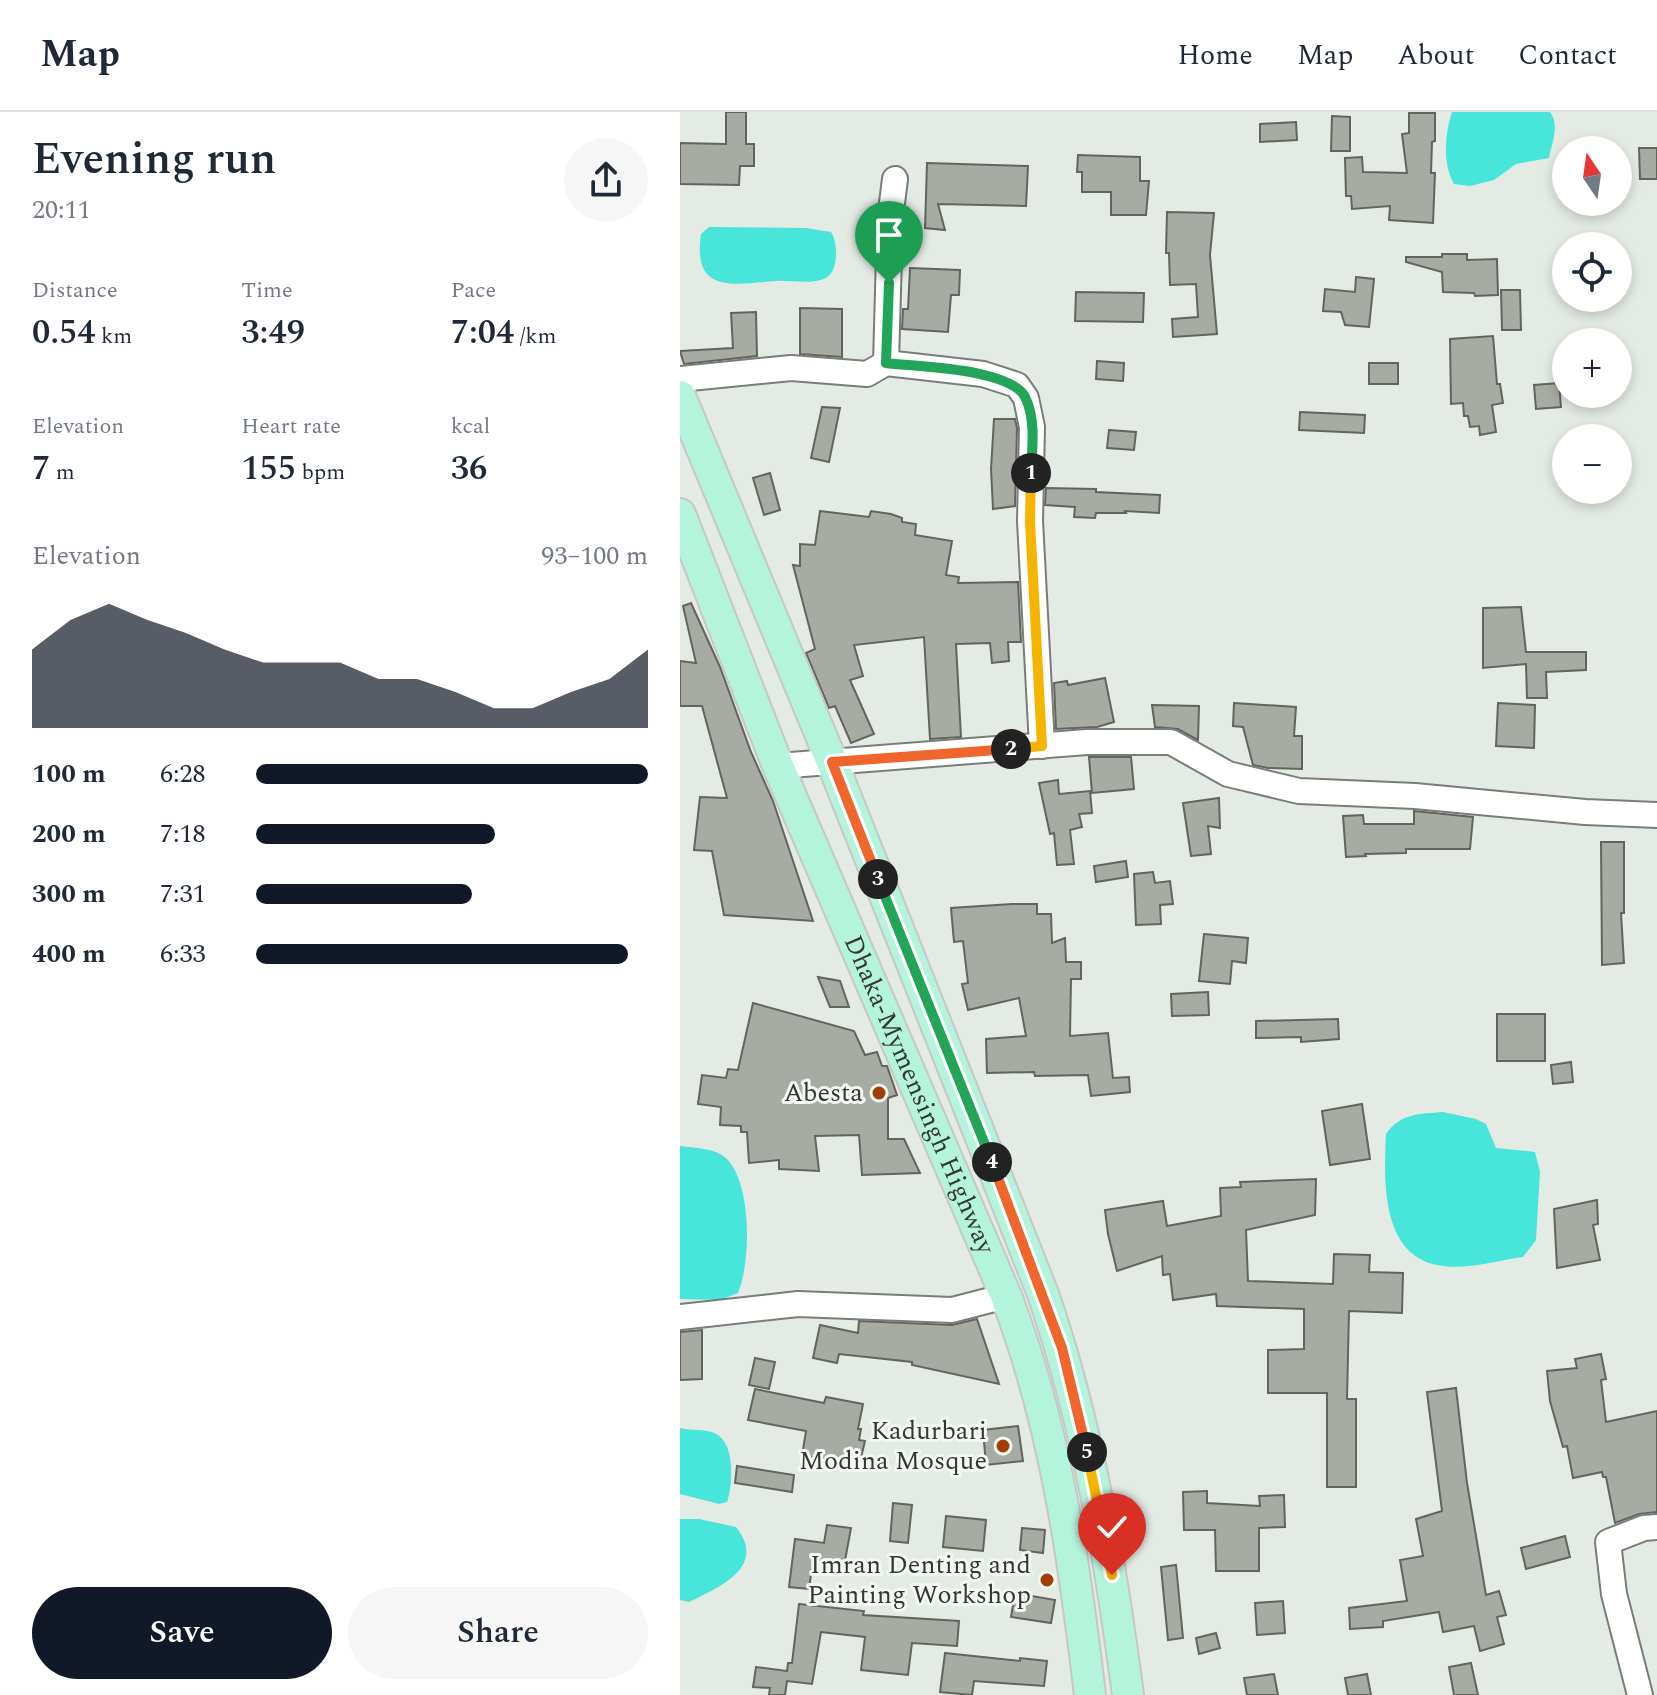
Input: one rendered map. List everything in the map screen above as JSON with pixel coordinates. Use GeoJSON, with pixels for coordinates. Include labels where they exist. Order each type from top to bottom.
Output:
{"type":"FeatureCollection","features":[{"type":"Feature","properties":{"kind":"main road","name":"Dhaka-Mymensingh Highway"},"geometry":{"type":"LineString","coordinates":[[680,396],[832,762],[997,1173],[1062,1348],[1087,1450],[1112,1575],[1128,1695]]}},
{"type":"Feature","properties":{"kind":"main road","name":"Dhaka-Mymensingh Highway"},"geometry":{"type":"LineString","coordinates":[[680,514],[778,766],[1028,1352],[1056,1463],[1090,1695]]}},
{"type":"Feature","properties":{"kind":"street"},"geometry":{"type":"LineString","coordinates":[[886,363],[890,219],[895,179]]}},
{"type":"Feature","properties":{"kind":"street"},"geometry":{"type":"LineString","coordinates":[[680,379],[791,368],[867,374],[886,363],[983,374],[1017,385],[1026,398],[1032,427],[1030,521],[1042,746]]}},
{"type":"Feature","properties":{"kind":"street"},"geometry":{"type":"LineString","coordinates":[[778,766],[1087,742],[1171,742],[1228,774],[1299,791],[1415,796],[1585,812],[1657,815]]}},
{"type":"Feature","properties":{"kind":"street"},"geometry":{"type":"LineString","coordinates":[[680,1317],[798,1304],[952,1310],[1006,1296]]}},
{"type":"Feature","properties":{"kind":"street"},"geometry":{"type":"LineString","coordinates":[[1640,1695],[1614,1594],[1608,1542],[1644,1528],[1657,1527]]}},
{"type":"Feature","properties":{"kind":"water"},"geometry":{"type":"Polygon","coordinates":[[[1452,112],[1550,112],[1555,128],[1549,158],[1516,164],[1494,180],[1470,186],[1454,184],[1450,176],[1446,148],[1452,112]]]}},
{"type":"Feature","properties":{"kind":"water"},"geometry":{"type":"Polygon","coordinates":[[[709,227],[806,228],[831,232],[836,249],[835,263],[826,278],[814,281],[719,282],[703,268],[700,254],[701,234],[709,227]]]}},
{"type":"Feature","properties":{"kind":"water"},"geometry":{"type":"Polygon","coordinates":[[[1443,1112],[1486,1124],[1496,1148],[1535,1152],[1540,1172],[1536,1240],[1523,1257],[1469,1266],[1437,1265],[1418,1258],[1405,1246],[1395,1230],[1386,1192],[1386,1134],[1404,1118],[1443,1112]]]}},
{"type":"Feature","properties":{"kind":"water"},"geometry":{"type":"Polygon","coordinates":[[[680,1146],[722,1155],[735,1171],[741,1187],[747,1224],[745,1263],[738,1293],[720,1300],[680,1299],[680,1146]]]}},
{"type":"Feature","properties":{"kind":"water"},"geometry":{"type":"Polygon","coordinates":[[[680,1428],[709,1431],[724,1440],[731,1467],[727,1502],[719,1504],[680,1494],[680,1428]]]}},
{"type":"Feature","properties":{"kind":"water"},"geometry":{"type":"Polygon","coordinates":[[[680,1519],[699,1519],[736,1527],[744,1541],[746,1553],[736,1574],[714,1590],[689,1602],[680,1600],[680,1519]]]}},
{"type":"Feature","properties":{"kind":"building"},"geometry":{"type":"Polygon","coordinates":[[[726,112],[746,112],[746,144],[754,144],[754,166],[740,166],[739,185],[680,184],[680,143],[726,144],[726,112]]]}},
{"type":"Feature","properties":{"kind":"building"},"geometry":{"type":"Polygon","coordinates":[[[1409,113],[1435,113],[1431,173],[1435,173],[1433,223],[1389,220],[1390,206],[1352,209],[1351,196],[1346,196],[1345,158],[1362,157],[1363,172],[1407,173],[1402,134],[1409,133],[1409,113]]]}},
{"type":"Feature","properties":{"kind":"building"},"geometry":{"type":"Polygon","coordinates":[[[1332,116],[1350,117],[1350,151],[1331,151],[1332,116]]]}},
{"type":"Feature","properties":{"kind":"building"},"geometry":{"type":"Polygon","coordinates":[[[1296,122],[1297,140],[1260,142],[1260,124],[1296,122]]]}},
{"type":"Feature","properties":{"kind":"building"},"geometry":{"type":"Polygon","coordinates":[[[1639,148],[1657,148],[1657,179],[1640,179],[1639,148]]]}},
{"type":"Feature","properties":{"kind":"building"},"geometry":{"type":"Polygon","coordinates":[[[1078,155],[1140,157],[1140,181],[1149,181],[1146,215],[1111,215],[1111,192],[1082,192],[1082,172],[1077,172],[1078,155]]]}},
{"type":"Feature","properties":{"kind":"building"},"geometry":{"type":"Polygon","coordinates":[[[927,163],[1028,166],[1026,206],[938,204],[945,230],[925,228],[927,163]]]}},
{"type":"Feature","properties":{"kind":"building"},"geometry":{"type":"Polygon","coordinates":[[[1167,212],[1214,213],[1210,255],[1217,334],[1173,337],[1172,319],[1198,317],[1196,284],[1170,285],[1169,253],[1166,253],[1167,212]]]}},
{"type":"Feature","properties":{"kind":"building"},"geometry":{"type":"Polygon","coordinates":[[[1442,254],[1467,254],[1467,260],[1497,259],[1498,295],[1443,292],[1442,272],[1406,262],[1406,257],[1442,257],[1442,254]]]}},
{"type":"Feature","properties":{"kind":"building"},"geometry":{"type":"Polygon","coordinates":[[[910,268],[960,270],[959,295],[951,295],[948,332],[902,329],[903,309],[908,309],[910,268]]]}},
{"type":"Feature","properties":{"kind":"building"},"geometry":{"type":"Polygon","coordinates":[[[1356,277],[1374,279],[1369,327],[1345,325],[1341,312],[1323,311],[1325,289],[1355,292],[1356,277]]]}},
{"type":"Feature","properties":{"kind":"building"},"geometry":{"type":"Polygon","coordinates":[[[1501,290],[1520,290],[1521,330],[1502,330],[1501,290]]]}},
{"type":"Feature","properties":{"kind":"building"},"geometry":{"type":"Polygon","coordinates":[[[1076,292],[1144,293],[1143,322],[1075,321],[1076,292]]]}},
{"type":"Feature","properties":{"kind":"building"},"geometry":{"type":"Polygon","coordinates":[[[800,308],[842,309],[842,357],[800,354],[800,308]]]}},
{"type":"Feature","properties":{"kind":"building"},"geometry":{"type":"Polygon","coordinates":[[[756,312],[757,356],[684,364],[680,351],[733,348],[731,313],[756,312]]]}},
{"type":"Feature","properties":{"kind":"building"},"geometry":{"type":"Polygon","coordinates":[[[1493,336],[1497,384],[1500,384],[1503,403],[1492,405],[1496,432],[1480,435],[1479,426],[1470,427],[1468,416],[1464,416],[1463,403],[1451,404],[1450,339],[1493,336]]]}},
{"type":"Feature","properties":{"kind":"building"},"geometry":{"type":"Polygon","coordinates":[[[1097,361],[1124,363],[1123,381],[1096,379],[1097,361]]]}},
{"type":"Feature","properties":{"kind":"building"},"geometry":{"type":"Polygon","coordinates":[[[1369,363],[1398,363],[1398,384],[1369,384],[1369,363]]]}},
{"type":"Feature","properties":{"kind":"building"},"geometry":{"type":"Polygon","coordinates":[[[1552,384],[1552,408],[1536,409],[1534,385],[1552,384]]]}},
{"type":"Feature","properties":{"kind":"building"},"geometry":{"type":"Polygon","coordinates":[[[822,407],[840,408],[829,462],[811,458],[822,407]]]}},
{"type":"Feature","properties":{"kind":"building"},"geometry":{"type":"Polygon","coordinates":[[[1300,412],[1365,415],[1364,433],[1299,430],[1300,412]]]}},
{"type":"Feature","properties":{"kind":"building"},"geometry":{"type":"Polygon","coordinates":[[[994,419],[1015,419],[1017,428],[1015,506],[993,509],[991,469],[994,419]]]}},
{"type":"Feature","properties":{"kind":"building"},"geometry":{"type":"Polygon","coordinates":[[[1109,430],[1136,432],[1134,450],[1107,448],[1109,430]]]}},
{"type":"Feature","properties":{"kind":"building"},"geometry":{"type":"Polygon","coordinates":[[[770,473],[780,510],[764,515],[753,478],[770,473]]]}},
{"type":"Feature","properties":{"kind":"building"},"geometry":{"type":"Polygon","coordinates":[[[1046,488],[1160,495],[1159,513],[1125,511],[1096,513],[1095,518],[1074,517],[1075,507],[1045,505],[1046,488]]]}},
{"type":"Feature","properties":{"kind":"building"},"geometry":{"type":"Polygon","coordinates":[[[820,511],[869,517],[871,511],[891,514],[902,518],[902,522],[916,524],[915,535],[952,541],[946,575],[959,577],[958,583],[1018,582],[1021,642],[1008,642],[1009,661],[992,663],[990,643],[956,644],[961,737],[930,739],[924,637],[854,645],[863,676],[850,680],[874,734],[851,743],[835,706],[829,708],[806,653],[815,649],[793,565],[800,566],[800,544],[815,545],[820,511]]]}},
{"type":"Feature","properties":{"kind":"building"},"geometry":{"type":"Polygon","coordinates":[[[691,603],[773,801],[813,921],[724,915],[712,851],[694,850],[700,797],[727,798],[702,706],[680,706],[680,661],[696,663],[683,606],[691,603]]]}},
{"type":"Feature","properties":{"kind":"building"},"geometry":{"type":"Polygon","coordinates":[[[1521,607],[1526,652],[1586,652],[1586,670],[1546,672],[1547,698],[1527,698],[1526,664],[1483,668],[1483,608],[1521,607]]]}},
{"type":"Feature","properties":{"kind":"building"},"geometry":{"type":"Polygon","coordinates":[[[1105,678],[1114,722],[1097,727],[1056,729],[1054,683],[1067,681],[1068,685],[1105,678]]]}},
{"type":"Feature","properties":{"kind":"building"},"geometry":{"type":"Polygon","coordinates":[[[1234,703],[1296,707],[1294,736],[1302,736],[1302,769],[1253,765],[1243,727],[1233,726],[1234,703]]]}},
{"type":"Feature","properties":{"kind":"building"},"geometry":{"type":"Polygon","coordinates":[[[1498,703],[1535,705],[1534,748],[1496,746],[1498,703]]]}},
{"type":"Feature","properties":{"kind":"building"},"geometry":{"type":"Polygon","coordinates":[[[1152,705],[1199,706],[1198,740],[1178,729],[1155,727],[1152,705]]]}},
{"type":"Feature","properties":{"kind":"building"},"geometry":{"type":"Polygon","coordinates":[[[1089,757],[1131,757],[1134,789],[1092,793],[1089,757]]]}},
{"type":"Feature","properties":{"kind":"building"},"geometry":{"type":"Polygon","coordinates":[[[1058,780],[1059,794],[1090,791],[1092,813],[1079,814],[1082,827],[1070,830],[1074,864],[1057,865],[1054,833],[1050,834],[1039,783],[1058,780]]]}},
{"type":"Feature","properties":{"kind":"building"},"geometry":{"type":"Polygon","coordinates":[[[1219,798],[1220,828],[1208,826],[1211,854],[1191,856],[1183,803],[1219,798]]]}},
{"type":"Feature","properties":{"kind":"building"},"geometry":{"type":"Polygon","coordinates":[[[1414,811],[1473,817],[1470,849],[1406,849],[1406,853],[1346,857],[1343,816],[1363,815],[1364,824],[1414,824],[1414,811]]]}},
{"type":"Feature","properties":{"kind":"building"},"geometry":{"type":"Polygon","coordinates":[[[1601,842],[1624,842],[1624,913],[1621,913],[1624,963],[1602,965],[1601,842]]]}},
{"type":"Feature","properties":{"kind":"building"},"geometry":{"type":"Polygon","coordinates":[[[1126,861],[1128,877],[1096,882],[1094,866],[1126,861]]]}},
{"type":"Feature","properties":{"kind":"building"},"geometry":{"type":"Polygon","coordinates":[[[1153,872],[1155,883],[1170,881],[1173,904],[1160,905],[1161,924],[1136,925],[1134,874],[1153,872]]]}},
{"type":"Feature","properties":{"kind":"building"},"geometry":{"type":"Polygon","coordinates":[[[1037,904],[1037,914],[1051,914],[1052,943],[1065,938],[1066,962],[1081,962],[1081,979],[1071,979],[1070,1036],[1108,1033],[1113,1078],[1129,1077],[1130,1092],[1091,1096],[1088,1075],[987,1073],[986,1039],[1026,1036],[1019,998],[968,1010],[962,984],[968,983],[963,941],[954,942],[951,908],[1037,904]]]}},
{"type":"Feature","properties":{"kind":"building"},"geometry":{"type":"Polygon","coordinates":[[[1204,934],[1248,938],[1246,963],[1232,961],[1230,984],[1199,981],[1204,934]]]}},
{"type":"Feature","properties":{"kind":"building"},"geometry":{"type":"Polygon","coordinates":[[[818,977],[840,981],[849,1007],[830,1007],[818,977]]]}},
{"type":"Feature","properties":{"kind":"building"},"geometry":{"type":"Polygon","coordinates":[[[1208,992],[1209,1015],[1172,1016],[1171,994],[1208,992]]]}},
{"type":"Feature","properties":{"kind":"building"},"geometry":{"type":"Polygon","coordinates":[[[753,1003],[854,1031],[865,1055],[877,1052],[882,1066],[887,1066],[897,1095],[888,1098],[888,1139],[904,1139],[920,1173],[862,1175],[859,1135],[815,1136],[819,1171],[779,1169],[779,1160],[749,1163],[747,1132],[741,1132],[741,1126],[720,1125],[721,1107],[698,1104],[702,1075],[726,1078],[728,1069],[738,1070],[753,1003]]]}},
{"type":"Feature","properties":{"kind":"building"},"geometry":{"type":"Polygon","coordinates":[[[1497,1014],[1545,1014],[1545,1061],[1497,1061],[1497,1014]]]}},
{"type":"Feature","properties":{"kind":"building"},"geometry":{"type":"Polygon","coordinates":[[[1338,1019],[1339,1039],[1301,1042],[1301,1037],[1256,1038],[1256,1021],[1338,1019]]]}},
{"type":"Feature","properties":{"kind":"building"},"geometry":{"type":"Polygon","coordinates":[[[1571,1062],[1573,1082],[1553,1084],[1551,1065],[1571,1062]]]}},
{"type":"Feature","properties":{"kind":"building"},"geometry":{"type":"Polygon","coordinates":[[[1362,1104],[1370,1159],[1330,1165],[1322,1111],[1362,1104]]]}},
{"type":"Feature","properties":{"kind":"building"},"geometry":{"type":"Polygon","coordinates":[[[1316,1179],[1315,1215],[1246,1230],[1248,1281],[1333,1284],[1334,1254],[1370,1255],[1369,1272],[1403,1273],[1402,1313],[1349,1311],[1347,1399],[1356,1399],[1356,1487],[1327,1487],[1327,1393],[1268,1393],[1268,1350],[1304,1349],[1304,1309],[1217,1306],[1216,1294],[1173,1300],[1170,1274],[1163,1275],[1162,1256],[1117,1271],[1108,1234],[1105,1210],[1163,1201],[1167,1226],[1221,1216],[1220,1188],[1241,1187],[1240,1182],[1316,1179]]]}},
{"type":"Feature","properties":{"kind":"building"},"geometry":{"type":"Polygon","coordinates":[[[1597,1200],[1598,1224],[1593,1225],[1600,1260],[1557,1268],[1554,1209],[1597,1200]]]}},
{"type":"Feature","properties":{"kind":"building"},"geometry":{"type":"Polygon","coordinates":[[[977,1319],[999,1384],[912,1365],[912,1362],[839,1354],[837,1363],[813,1358],[820,1325],[858,1333],[859,1321],[952,1325],[977,1319]]]}},
{"type":"Feature","properties":{"kind":"building"},"geometry":{"type":"Polygon","coordinates":[[[702,1330],[702,1379],[680,1380],[680,1332],[702,1330]]]}},
{"type":"Feature","properties":{"kind":"building"},"geometry":{"type":"Polygon","coordinates":[[[1601,1354],[1606,1379],[1601,1380],[1606,1422],[1657,1411],[1657,1512],[1639,1514],[1615,1523],[1606,1477],[1602,1472],[1573,1478],[1567,1446],[1563,1447],[1550,1401],[1547,1371],[1577,1368],[1575,1359],[1601,1354]]]}},
{"type":"Feature","properties":{"kind":"building"},"geometry":{"type":"Polygon","coordinates":[[[755,1358],[775,1362],[769,1389],[749,1385],[755,1358]]]}},
{"type":"Feature","properties":{"kind":"building"},"geometry":{"type":"Polygon","coordinates":[[[1456,1388],[1467,1483],[1486,1595],[1499,1591],[1506,1615],[1497,1617],[1504,1644],[1480,1651],[1474,1626],[1443,1632],[1439,1612],[1383,1621],[1383,1627],[1350,1629],[1349,1608],[1407,1601],[1400,1560],[1423,1556],[1416,1519],[1442,1511],[1427,1392],[1456,1388]]]}},
{"type":"Feature","properties":{"kind":"building"},"geometry":{"type":"Polygon","coordinates":[[[755,1389],[824,1403],[826,1397],[863,1404],[858,1429],[861,1429],[859,1440],[865,1441],[860,1462],[802,1456],[806,1431],[748,1420],[755,1389]]]}},
{"type":"Feature","properties":{"kind":"building","name":"Kadurbari Modina Mosque"},"geometry":{"type":"Polygon","coordinates":[[[1018,1426],[1023,1461],[986,1465],[983,1430],[1018,1426]]]}},
{"type":"Feature","properties":{"kind":"building"},"geometry":{"type":"Polygon","coordinates":[[[737,1466],[794,1475],[792,1492],[735,1483],[737,1466]]]}},
{"type":"Feature","properties":{"kind":"building"},"geometry":{"type":"Polygon","coordinates":[[[1207,1491],[1207,1503],[1260,1506],[1259,1496],[1284,1495],[1285,1527],[1259,1528],[1259,1571],[1216,1571],[1215,1530],[1184,1530],[1183,1492],[1207,1491]]]}},
{"type":"Feature","properties":{"kind":"building"},"geometry":{"type":"Polygon","coordinates":[[[893,1503],[912,1505],[908,1543],[890,1541],[893,1503]]]}},
{"type":"Feature","properties":{"kind":"building"},"geometry":{"type":"Polygon","coordinates":[[[946,1516],[986,1520],[983,1551],[943,1547],[946,1516]]]}},
{"type":"Feature","properties":{"kind":"building"},"geometry":{"type":"Polygon","coordinates":[[[827,1525],[851,1528],[844,1566],[813,1560],[809,1589],[789,1587],[795,1539],[824,1543],[827,1525]]]}},
{"type":"Feature","properties":{"kind":"building"},"geometry":{"type":"Polygon","coordinates":[[[1022,1528],[1045,1530],[1043,1553],[1020,1550],[1022,1528]]]}},
{"type":"Feature","properties":{"kind":"building"},"geometry":{"type":"Polygon","coordinates":[[[1565,1536],[1570,1557],[1526,1569],[1521,1548],[1565,1536]]]}},
{"type":"Feature","properties":{"kind":"building"},"geometry":{"type":"Polygon","coordinates":[[[1176,1565],[1183,1638],[1168,1640],[1161,1567],[1176,1565]]]}},
{"type":"Feature","properties":{"kind":"building"},"geometry":{"type":"Polygon","coordinates":[[[1015,1593],[1055,1600],[1051,1623],[1011,1617],[1015,1593]]]}},
{"type":"Feature","properties":{"kind":"building"},"geometry":{"type":"Polygon","coordinates":[[[1283,1601],[1285,1633],[1257,1635],[1255,1603],[1283,1601]]]}},
{"type":"Feature","properties":{"kind":"building"},"geometry":{"type":"Polygon","coordinates":[[[799,1604],[864,1611],[863,1615],[959,1621],[957,1646],[912,1643],[908,1675],[861,1670],[865,1637],[821,1632],[812,1684],[787,1681],[785,1695],[769,1695],[770,1688],[753,1687],[756,1667],[787,1671],[788,1663],[792,1663],[799,1604]]]}},
{"type":"Feature","properties":{"kind":"building"},"geometry":{"type":"Polygon","coordinates":[[[1216,1633],[1220,1648],[1199,1654],[1196,1638],[1216,1633]]]}},
{"type":"Feature","properties":{"kind":"building"},"geometry":{"type":"Polygon","coordinates":[[[945,1653],[1047,1661],[1044,1686],[974,1681],[972,1695],[940,1692],[945,1653]]]}},
{"type":"Feature","properties":{"kind":"building"},"geometry":{"type":"Polygon","coordinates":[[[1471,1663],[1478,1695],[1454,1695],[1449,1667],[1471,1663]]]}},
{"type":"Feature","properties":{"kind":"building"},"geometry":{"type":"Polygon","coordinates":[[[1274,1674],[1278,1695],[1247,1695],[1244,1678],[1274,1674]]]}},
{"type":"Feature","properties":{"kind":"building"},"geometry":{"type":"Polygon","coordinates":[[[1367,1674],[1371,1695],[1348,1695],[1345,1678],[1367,1674]]]}},
{"type":"Feature","properties":{"kind":"place","name":"Abesta"},"geometry":{"type":"Point","coordinates":[879,1093]}},
{"type":"Feature","properties":{"kind":"place","name":"Kadurbari Modina Mosque"},"geometry":{"type":"Point","coordinates":[1003,1446]}},
{"type":"Feature","properties":{"kind":"place","name":"Imran Denting and Painting Workshop"},"geometry":{"type":"Point","coordinates":[1047,1580]}},
{"type":"Feature","properties":{"kind":"route"},"geometry":{"type":"LineString","coordinates":[[889,283],[886,363],[983,374],[1017,385],[1026,398],[1032,427],[1030,521],[1042,746],[832,762],[997,1173],[1062,1348],[1087,1450],[1112,1575]]}}]}
